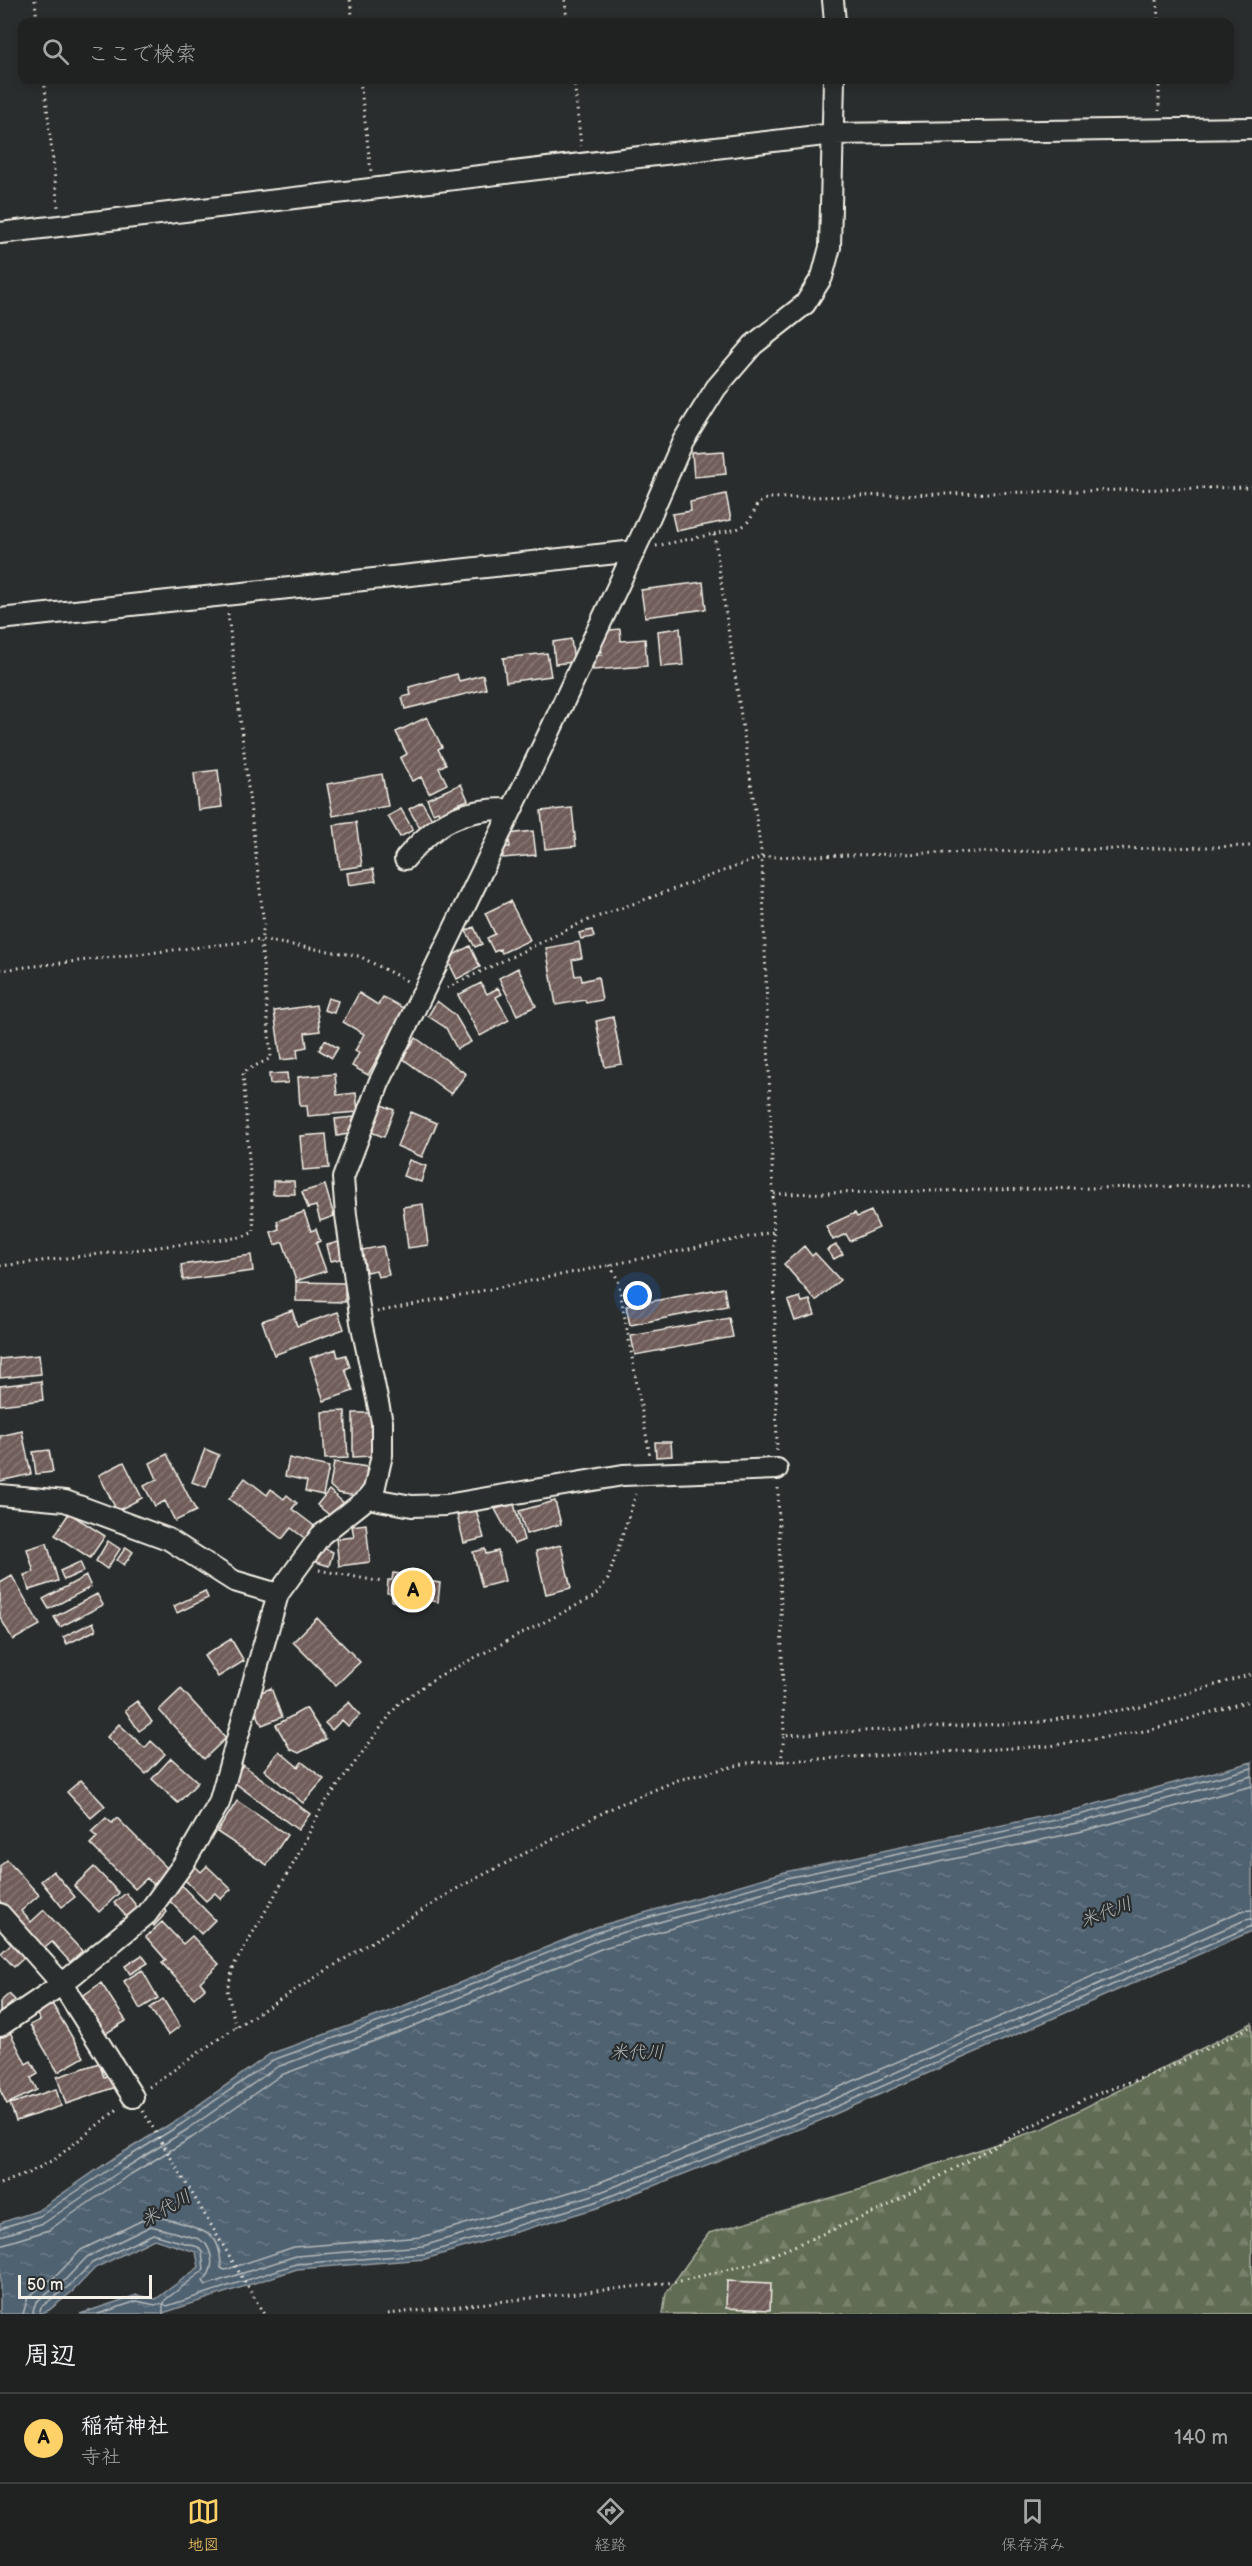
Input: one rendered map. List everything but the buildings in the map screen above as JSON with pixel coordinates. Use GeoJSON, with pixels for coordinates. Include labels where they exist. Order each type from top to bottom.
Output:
{"type":"FeatureCollection","features":[{"type":"Feature","properties":{"kind":"street"},"geometry":{"type":"LineString","coordinates":[[833,0],[835,18]]}},
{"type":"Feature","properties":{"kind":"street"},"geometry":{"type":"LineString","coordinates":[[0,2026],[62,1984],[147,1914],[184,1863],[219,1803],[278,1594],[321,1535],[368,1498],[374,1490],[382,1455],[382,1422],[360,1315],[346,1215],[344,1178],[379,1083],[635,550],[683,441],[716,388],[753,345],[805,304],[822,277],[830,246],[834,84]]}},
{"type":"Feature","properties":{"kind":"street"},"geometry":{"type":"LineString","coordinates":[[0,233],[833,134],[1252,128]]}},
{"type":"Feature","properties":{"kind":"street"},"geometry":{"type":"LineString","coordinates":[[0,619],[635,550]]}},
{"type":"Feature","properties":{"kind":"street"},"geometry":{"type":"LineString","coordinates":[[405,859],[424,837],[442,824],[480,811],[511,810]]}},
{"type":"Feature","properties":{"kind":"street"},"geometry":{"type":"LineString","coordinates":[[368,1498],[412,1506],[446,1505],[646,1474],[777,1469]]}},
{"type":"Feature","properties":{"kind":"street"},"geometry":{"type":"LineString","coordinates":[[0,1495],[65,1501],[168,1539],[234,1581],[278,1594]]}},
{"type":"Feature","properties":{"kind":"street"},"geometry":{"type":"LineString","coordinates":[[0,1914],[62,1984],[133,2097]]}},
{"type":"Feature","properties":{"kind":"path"},"geometry":{"type":"LineString","coordinates":[[35,0],[37,18]]}},
{"type":"Feature","properties":{"kind":"path"},"geometry":{"type":"LineString","coordinates":[[350,0],[352,18]]}},
{"type":"Feature","properties":{"kind":"path"},"geometry":{"type":"LineString","coordinates":[[565,0],[567,18]]}},
{"type":"Feature","properties":{"kind":"path"},"geometry":{"type":"LineString","coordinates":[[1157,0],[1158,18]]}},
{"type":"Feature","properties":{"kind":"path"},"geometry":{"type":"LineString","coordinates":[[44,84],[61,226]]}},
{"type":"Feature","properties":{"kind":"path"},"geometry":{"type":"LineString","coordinates":[[360,84],[373,189]]}},
{"type":"Feature","properties":{"kind":"path"},"geometry":{"type":"LineString","coordinates":[[574,84],[583,163]]}},
{"type":"Feature","properties":{"kind":"path"},"geometry":{"type":"LineString","coordinates":[[1159,84],[1160,130]]}},
{"type":"Feature","properties":{"kind":"path"},"geometry":{"type":"LineString","coordinates":[[635,550],[743,528],[752,521],[757,504],[768,498],[1252,487]]}},
{"type":"Feature","properties":{"kind":"path"},"geometry":{"type":"LineString","coordinates":[[714,534],[762,856],[774,1232],[784,1735],[781,1762]]}},
{"type":"Feature","properties":{"kind":"path"},"geometry":{"type":"LineString","coordinates":[[0,1266],[242,1237],[254,1232],[243,1072],[271,1058],[261,940],[264,926],[228,608],[234,593]]}},
{"type":"Feature","properties":{"kind":"path"},"geometry":{"type":"LineString","coordinates":[[0,970],[261,940],[359,957],[424,989],[442,990],[583,922],[762,856],[1252,846]]}},
{"type":"Feature","properties":{"kind":"path"},"geometry":{"type":"LineString","coordinates":[[773,1194],[1252,1185]]}},
{"type":"Feature","properties":{"kind":"path"},"geometry":{"type":"LineString","coordinates":[[360,1315],[774,1232]]}},
{"type":"Feature","properties":{"kind":"path"},"geometry":{"type":"LineString","coordinates":[[236,2027],[227,1990],[234,1965],[296,1860],[322,1807],[399,1703],[437,1677],[595,1596],[608,1579],[646,1474],[618,1280],[610,1265]]}},
{"type":"Feature","properties":{"kind":"path"},"geometry":{"type":"LineString","coordinates":[[301,1563],[333,1574],[382,1582]]}},
{"type":"Feature","properties":{"kind":"path"},"geometry":{"type":"LineString","coordinates":[[784,1735],[1039,1722],[1141,1707],[1252,1674]]}},
{"type":"Feature","properties":{"kind":"path"},"geometry":{"type":"LineString","coordinates":[[0,2184],[31,2172],[55,2159],[133,2097],[236,2027],[458,1888],[618,1805],[678,1780],[747,1763],[1050,1746],[1150,1730],[1252,1700]]}},
{"type":"Feature","properties":{"kind":"path"},"geometry":{"type":"LineString","coordinates":[[388,2314],[676,2282],[751,2264],[882,2209],[1008,2138],[1086,2098],[1168,2068],[1252,2026]]}},
{"type":"Feature","properties":{"kind":"path"},"geometry":{"type":"LineString","coordinates":[[146,2115],[264,2314]]}},
{"type":"Feature","properties":{"kind":"green space"},"geometry":{"type":"Polygon","coordinates":[[[1252,2023],[1252,2314],[663,2314],[666,2293],[709,2233],[862,2189],[1044,2128],[1252,2023]]]}},
{"type":"Feature","properties":{"kind":"water","name":"米代川"},"geometry":{"type":"Polygon","coordinates":[[[1252,1762],[1252,1931],[819,2121],[597,2208],[425,2259],[297,2269],[160,2314],[80,2314],[137,2295],[156,2299],[199,2267],[196,2252],[154,2239],[95,2268],[73,2291],[49,2310],[40,2314],[0,2314],[0,2223],[37,2211],[114,2158],[180,2118],[270,2054],[391,2011],[596,1927],[785,1872],[1077,1809],[1252,1762]]]}},
{"type":"Feature","properties":{"kind":"place","name":"稲荷神社"},"geometry":{"type":"Point","coordinates":[413,1590]}}]}
